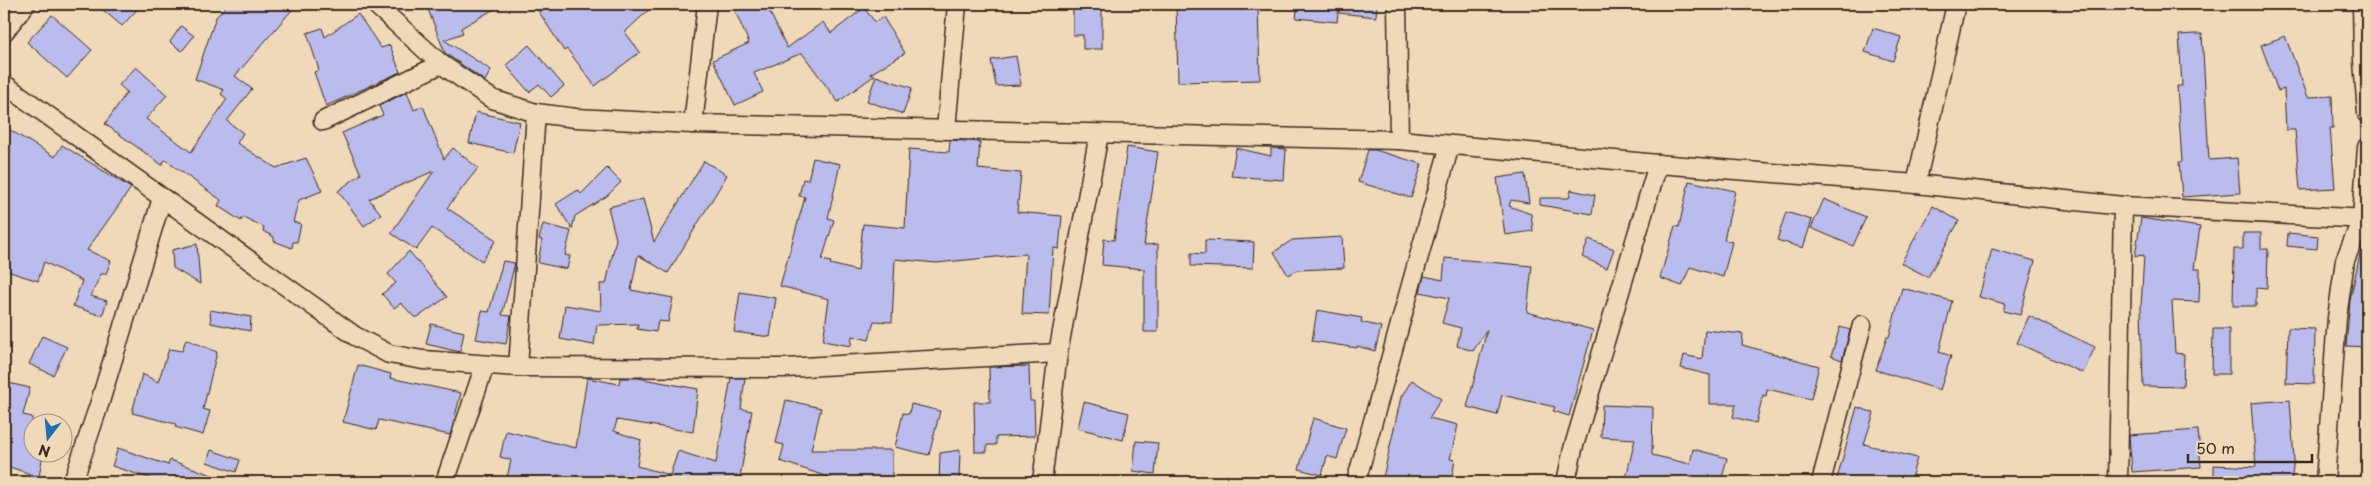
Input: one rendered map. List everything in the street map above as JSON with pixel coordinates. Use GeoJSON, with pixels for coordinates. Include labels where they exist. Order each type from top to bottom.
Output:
{"type":"FeatureCollection","features":[{"type":"Feature","properties":{"kind":"street"},"geometry":{"type":"LineString","coordinates":[[4,32],[26,4]]}},
{"type":"Feature","properties":{"kind":"street"},"geometry":{"type":"LineString","coordinates":[[375,4],[441,64],[492,99],[536,113],[576,118],[693,124],[1399,140],[1658,164],[1916,184],[2123,206],[2364,219]]}},
{"type":"Feature","properties":{"kind":"street"},"geometry":{"type":"LineString","coordinates":[[693,124],[707,4]]}},
{"type":"Feature","properties":{"kind":"street"},"geometry":{"type":"LineString","coordinates":[[946,130],[957,4]]}},
{"type":"Feature","properties":{"kind":"street"},"geometry":{"type":"LineString","coordinates":[[1397,4],[1399,140]]}},
{"type":"Feature","properties":{"kind":"street"},"geometry":{"type":"LineString","coordinates":[[1916,184],[1956,4]]}},
{"type":"Feature","properties":{"kind":"street"},"geometry":{"type":"LineString","coordinates":[[2362,4],[2363,61],[2367,114]]}},
{"type":"Feature","properties":{"kind":"street"},"geometry":{"type":"LineString","coordinates":[[323,121],[441,64]]}},
{"type":"Feature","properties":{"kind":"street"},"geometry":{"type":"LineString","coordinates":[[4,84],[355,336],[389,354],[424,360],[518,368],[785,368],[1058,353]]}},
{"type":"Feature","properties":{"kind":"street"},"geometry":{"type":"LineString","coordinates":[[518,368],[536,113]]}},
{"type":"Feature","properties":{"kind":"street"},"geometry":{"type":"LineString","coordinates":[[1042,482],[1058,353],[1099,134]]}},
{"type":"Feature","properties":{"kind":"street"},"geometry":{"type":"LineString","coordinates":[[1356,482],[1450,145]]}},
{"type":"Feature","properties":{"kind":"street"},"geometry":{"type":"LineString","coordinates":[[2325,482],[2336,318],[2345,260],[2364,219],[2367,147]]}},
{"type":"Feature","properties":{"kind":"street"},"geometry":{"type":"LineString","coordinates":[[1566,482],[1573,449],[1658,164]]}},
{"type":"Feature","properties":{"kind":"street"},"geometry":{"type":"LineString","coordinates":[[73,482],[99,405],[162,198]]}},
{"type":"Feature","properties":{"kind":"street"},"geometry":{"type":"LineString","coordinates":[[2118,482],[2123,206]]}},
{"type":"Feature","properties":{"kind":"street"},"geometry":{"type":"LineString","coordinates":[[1821,482],[1862,325]]}},
{"type":"Feature","properties":{"kind":"street"},"geometry":{"type":"LineString","coordinates":[[445,482],[485,365]]}},
{"type":"Feature","properties":{"kind":"building"},"geometry":{"type":"Polygon","coordinates":[[[96,4],[142,4],[122,26],[96,4]]]}},
{"type":"Feature","properties":{"kind":"building"},"geometry":{"type":"Polygon","coordinates":[[[228,4],[297,4],[235,76],[252,89],[227,121],[243,133],[237,143],[276,168],[306,158],[322,191],[299,200],[293,222],[301,224],[297,242],[293,242],[292,248],[274,241],[274,237],[263,231],[264,227],[243,217],[241,221],[218,206],[221,200],[165,160],[162,165],[105,124],[127,92],[119,85],[136,67],[167,95],[146,119],[191,152],[227,99],[221,94],[224,90],[195,79],[216,17],[228,4]]]}},
{"type":"Feature","properties":{"kind":"building"},"geometry":{"type":"Polygon","coordinates":[[[426,4],[503,4],[461,28],[463,33],[444,40],[491,70],[485,81],[445,53],[426,4]]]}},
{"type":"Feature","properties":{"kind":"building"},"geometry":{"type":"Polygon","coordinates":[[[534,4],[655,4],[625,32],[640,52],[595,86],[567,49],[564,51],[534,4]]]}},
{"type":"Feature","properties":{"kind":"building"},"geometry":{"type":"Polygon","coordinates":[[[732,4],[766,4],[787,48],[823,22],[831,33],[864,8],[875,22],[883,17],[905,53],[870,74],[875,75],[838,102],[802,53],[754,73],[763,92],[735,105],[713,60],[749,43],[732,4]]]}},
{"type":"Feature","properties":{"kind":"building"},"geometry":{"type":"Polygon","coordinates":[[[1073,4],[1102,4],[1102,49],[1083,49],[1083,35],[1073,35],[1073,4]]]}},
{"type":"Feature","properties":{"kind":"building"},"geometry":{"type":"Polygon","coordinates":[[[1176,4],[1258,4],[1260,80],[1178,82],[1176,4]]]}},
{"type":"Feature","properties":{"kind":"building"},"geometry":{"type":"Polygon","coordinates":[[[1298,4],[1339,4],[1337,22],[1296,18],[1298,4]]]}},
{"type":"Feature","properties":{"kind":"building"},"geometry":{"type":"Polygon","coordinates":[[[1339,4],[1377,4],[1376,17],[1339,13],[1339,4]]]}},
{"type":"Feature","properties":{"kind":"building"},"geometry":{"type":"Polygon","coordinates":[[[358,14],[381,48],[390,45],[400,72],[326,106],[314,72],[319,70],[307,33],[322,28],[325,37],[358,14]]]}},
{"type":"Feature","properties":{"kind":"building"},"geometry":{"type":"Polygon","coordinates":[[[52,15],[92,50],[67,78],[27,42],[52,15]]]}},
{"type":"Feature","properties":{"kind":"building"},"geometry":{"type":"Polygon","coordinates":[[[181,26],[194,36],[182,51],[170,42],[181,26]]]}},
{"type":"Feature","properties":{"kind":"building"},"geometry":{"type":"Polygon","coordinates":[[[1873,28],[1901,37],[1893,61],[1865,52],[1873,28]]]}},
{"type":"Feature","properties":{"kind":"building"},"geometry":{"type":"Polygon","coordinates":[[[2202,34],[2209,160],[2237,158],[2240,193],[2182,197],[2179,162],[2182,162],[2177,86],[2182,86],[2179,35],[2202,34]]]}},
{"type":"Feature","properties":{"kind":"building"},"geometry":{"type":"Polygon","coordinates":[[[2285,36],[2308,97],[2332,96],[2333,128],[2330,128],[2335,188],[2300,190],[2295,130],[2286,130],[2284,89],[2278,91],[2261,45],[2285,36]]]}},
{"type":"Feature","properties":{"kind":"building"},"geometry":{"type":"Polygon","coordinates":[[[529,45],[564,86],[551,97],[539,84],[529,92],[506,65],[529,45]]]}},
{"type":"Feature","properties":{"kind":"building"},"geometry":{"type":"Polygon","coordinates":[[[1016,56],[1021,85],[996,86],[991,60],[1016,56]]]}},
{"type":"Feature","properties":{"kind":"building"},"geometry":{"type":"Polygon","coordinates":[[[876,76],[912,88],[903,114],[867,101],[876,76]]]}},
{"type":"Feature","properties":{"kind":"building"},"geometry":{"type":"Polygon","coordinates":[[[407,92],[414,110],[423,106],[444,159],[453,148],[478,168],[447,208],[496,240],[482,261],[432,228],[416,250],[391,233],[434,171],[369,199],[381,214],[364,226],[338,191],[361,174],[342,133],[383,115],[379,106],[407,92]]]}},
{"type":"Feature","properties":{"kind":"building"},"geometry":{"type":"Polygon","coordinates":[[[476,112],[520,122],[513,153],[469,143],[476,112]]]}},
{"type":"Feature","properties":{"kind":"building"},"geometry":{"type":"Polygon","coordinates":[[[10,130],[55,157],[62,145],[131,188],[87,250],[111,261],[106,274],[101,274],[91,296],[107,301],[102,316],[73,306],[82,281],[44,262],[38,281],[4,270],[4,140],[10,130]]]}},
{"type":"Feature","properties":{"kind":"building"},"geometry":{"type":"Polygon","coordinates":[[[950,140],[980,142],[978,169],[1021,173],[1017,212],[1062,216],[1059,249],[1053,248],[1049,315],[1022,314],[1026,254],[936,263],[895,259],[892,322],[874,321],[869,340],[852,336],[851,346],[823,341],[829,299],[780,286],[805,197],[799,196],[803,179],[808,180],[813,158],[840,164],[828,218],[834,220],[822,260],[858,271],[863,224],[905,228],[909,149],[949,152],[950,140]]]}},
{"type":"Feature","properties":{"kind":"building"},"geometry":{"type":"Polygon","coordinates":[[[1127,147],[1158,152],[1144,245],[1158,244],[1158,332],[1144,332],[1144,269],[1102,265],[1104,239],[1114,240],[1127,147]]]}},
{"type":"Feature","properties":{"kind":"building"},"geometry":{"type":"Polygon","coordinates":[[[1236,148],[1271,156],[1271,148],[1286,149],[1284,180],[1231,176],[1236,148]]]}},
{"type":"Feature","properties":{"kind":"building"},"geometry":{"type":"Polygon","coordinates":[[[1368,150],[1375,150],[1422,164],[1411,198],[1358,182],[1368,150]]]}},
{"type":"Feature","properties":{"kind":"building"},"geometry":{"type":"Polygon","coordinates":[[[704,161],[727,175],[668,273],[638,255],[631,290],[673,298],[668,322],[658,321],[656,332],[637,329],[638,324],[597,325],[594,345],[560,339],[565,305],[601,311],[600,284],[606,284],[616,239],[608,207],[643,199],[654,242],[704,161]]]}},
{"type":"Feature","properties":{"kind":"building"},"geometry":{"type":"Polygon","coordinates":[[[607,168],[621,182],[607,196],[575,216],[572,229],[556,204],[578,190],[581,194],[607,168]]]}},
{"type":"Feature","properties":{"kind":"building"},"geometry":{"type":"Polygon","coordinates":[[[1525,174],[1529,203],[1511,200],[1509,206],[1531,214],[1533,231],[1505,235],[1497,178],[1525,174]]]}},
{"type":"Feature","properties":{"kind":"building"},"geometry":{"type":"Polygon","coordinates":[[[1689,181],[1735,191],[1724,240],[1732,242],[1723,277],[1690,267],[1682,286],[1660,278],[1675,226],[1679,227],[1689,181]]]}},
{"type":"Feature","properties":{"kind":"building"},"geometry":{"type":"Polygon","coordinates":[[[1571,190],[1595,195],[1592,214],[1540,205],[1540,198],[1569,198],[1571,190]]]}},
{"type":"Feature","properties":{"kind":"building"},"geometry":{"type":"Polygon","coordinates":[[[1824,199],[1866,217],[1853,246],[1811,228],[1824,199]]]}},
{"type":"Feature","properties":{"kind":"building"},"geometry":{"type":"Polygon","coordinates":[[[1933,206],[1959,221],[1928,277],[1901,263],[1933,206]]]}},
{"type":"Feature","properties":{"kind":"building"},"geometry":{"type":"Polygon","coordinates":[[[1786,212],[1812,220],[1803,248],[1777,240],[1786,212]]]}},
{"type":"Feature","properties":{"kind":"building"},"geometry":{"type":"Polygon","coordinates":[[[2141,218],[2200,227],[2194,269],[2200,269],[2199,302],[2172,301],[2175,353],[2184,354],[2183,387],[2143,386],[2141,307],[2144,255],[2135,256],[2141,218]]]}},
{"type":"Feature","properties":{"kind":"building"},"geometry":{"type":"Polygon","coordinates":[[[543,224],[571,231],[565,255],[570,256],[567,269],[538,263],[542,240],[539,239],[543,224]]]}},
{"type":"Feature","properties":{"kind":"building"},"geometry":{"type":"Polygon","coordinates":[[[2243,233],[2261,233],[2261,249],[2268,249],[2267,288],[2256,287],[2256,306],[2233,306],[2234,249],[2243,249],[2243,233]]]}},
{"type":"Feature","properties":{"kind":"building"},"geometry":{"type":"Polygon","coordinates":[[[2288,233],[2318,236],[2317,249],[2287,246],[2288,233]]]}},
{"type":"Feature","properties":{"kind":"building"},"geometry":{"type":"Polygon","coordinates":[[[1342,237],[1344,268],[1298,270],[1288,275],[1274,252],[1292,240],[1342,237]]]}},
{"type":"Feature","properties":{"kind":"building"},"geometry":{"type":"Polygon","coordinates":[[[1589,239],[1614,249],[1607,268],[1582,257],[1589,239]]]}},
{"type":"Feature","properties":{"kind":"building"},"geometry":{"type":"Polygon","coordinates":[[[1205,240],[1254,242],[1253,268],[1191,266],[1191,253],[1205,254],[1205,240]]]}},
{"type":"Feature","properties":{"kind":"building"},"geometry":{"type":"Polygon","coordinates":[[[197,244],[200,284],[173,268],[172,250],[197,244]]]}},
{"type":"Feature","properties":{"kind":"building"},"geometry":{"type":"Polygon","coordinates":[[[1992,249],[2035,261],[2020,315],[2003,311],[2005,304],[1979,297],[1992,249]]]}},
{"type":"Feature","properties":{"kind":"building"},"geometry":{"type":"Polygon","coordinates":[[[2361,249],[2367,250],[2367,347],[2346,346],[2350,301],[2361,249]]]}},
{"type":"Feature","properties":{"kind":"building"},"geometry":{"type":"Polygon","coordinates":[[[409,251],[447,297],[418,317],[414,317],[401,303],[394,308],[382,294],[396,283],[388,274],[409,251]]]}},
{"type":"Feature","properties":{"kind":"building"},"geometry":{"type":"Polygon","coordinates":[[[1445,258],[1532,266],[1527,312],[1593,330],[1569,416],[1553,411],[1555,407],[1502,395],[1497,415],[1467,407],[1487,330],[1473,351],[1457,346],[1461,328],[1442,323],[1449,298],[1420,292],[1424,276],[1443,280],[1445,258]]]}},
{"type":"Feature","properties":{"kind":"building"},"geometry":{"type":"Polygon","coordinates":[[[503,261],[515,263],[502,315],[511,316],[506,344],[476,339],[482,311],[489,312],[503,261]]]}},
{"type":"Feature","properties":{"kind":"building"},"geometry":{"type":"Polygon","coordinates":[[[1902,288],[1952,301],[1939,352],[1951,356],[1940,390],[1876,370],[1887,337],[1889,337],[1902,288]]]}},
{"type":"Feature","properties":{"kind":"building"},"geometry":{"type":"Polygon","coordinates":[[[740,292],[776,298],[770,337],[734,332],[740,292]]]}},
{"type":"Feature","properties":{"kind":"building"},"geometry":{"type":"Polygon","coordinates":[[[210,310],[251,317],[250,331],[211,323],[210,310]]]}},
{"type":"Feature","properties":{"kind":"building"},"geometry":{"type":"Polygon","coordinates":[[[1317,310],[1362,318],[1361,322],[1381,327],[1375,351],[1357,346],[1357,348],[1312,341],[1317,310]]]}},
{"type":"Feature","properties":{"kind":"building"},"geometry":{"type":"Polygon","coordinates":[[[2029,316],[2095,347],[2083,373],[2017,343],[2029,316]]]}},
{"type":"Feature","properties":{"kind":"building"},"geometry":{"type":"Polygon","coordinates":[[[431,324],[464,332],[460,352],[426,344],[431,324]]]}},
{"type":"Feature","properties":{"kind":"building"},"geometry":{"type":"Polygon","coordinates":[[[1840,327],[1850,330],[1842,360],[1831,356],[1840,327]]]}},
{"type":"Feature","properties":{"kind":"building"},"geometry":{"type":"Polygon","coordinates":[[[2288,328],[2315,329],[2314,384],[2286,383],[2288,328]]]}},
{"type":"Feature","properties":{"kind":"building"},"geometry":{"type":"Polygon","coordinates":[[[2213,329],[2229,329],[2229,374],[2212,374],[2213,329]]]}},
{"type":"Feature","properties":{"kind":"building"},"geometry":{"type":"Polygon","coordinates":[[[1705,330],[1743,334],[1742,345],[1819,366],[1811,399],[1767,389],[1766,396],[1763,395],[1756,423],[1733,417],[1736,404],[1710,404],[1710,375],[1681,368],[1684,355],[1702,359],[1705,330]]]}},
{"type":"Feature","properties":{"kind":"building"},"geometry":{"type":"Polygon","coordinates":[[[42,336],[67,347],[53,375],[29,364],[42,336]]]}},
{"type":"Feature","properties":{"kind":"building"},"geometry":{"type":"Polygon","coordinates":[[[186,339],[217,352],[203,409],[210,411],[203,435],[175,427],[176,424],[132,413],[142,374],[158,382],[169,349],[182,351],[186,339]]]}},
{"type":"Feature","properties":{"kind":"building"},"geometry":{"type":"Polygon","coordinates":[[[358,365],[391,374],[390,378],[461,393],[450,435],[379,420],[376,430],[343,422],[358,365]]]}},
{"type":"Feature","properties":{"kind":"building"},"geometry":{"type":"Polygon","coordinates":[[[1029,366],[1030,401],[1034,401],[1035,436],[996,437],[996,445],[987,445],[987,452],[975,452],[974,402],[990,402],[989,367],[1029,366]]]}},
{"type":"Feature","properties":{"kind":"building"},"geometry":{"type":"Polygon","coordinates":[[[587,378],[619,384],[620,378],[638,378],[698,389],[693,432],[617,420],[614,431],[641,440],[637,466],[670,475],[678,451],[716,463],[731,378],[745,378],[741,409],[752,411],[739,482],[585,482],[557,475],[557,482],[506,482],[511,460],[500,457],[506,431],[576,448],[587,378]]]}},
{"type":"Feature","properties":{"kind":"building"},"geometry":{"type":"Polygon","coordinates":[[[1412,380],[1441,399],[1429,418],[1458,425],[1450,459],[1455,460],[1451,482],[1382,482],[1401,397],[1412,380]]]}},
{"type":"Feature","properties":{"kind":"building"},"geometry":{"type":"Polygon","coordinates":[[[4,382],[30,388],[22,414],[22,464],[41,464],[39,477],[4,465],[4,382]]]}},
{"type":"Feature","properties":{"kind":"building"},"geometry":{"type":"Polygon","coordinates":[[[786,400],[821,408],[811,450],[892,450],[892,482],[843,482],[780,461],[784,445],[776,443],[786,400]]]}},
{"type":"Feature","properties":{"kind":"building"},"geometry":{"type":"Polygon","coordinates":[[[2290,400],[2294,459],[2291,482],[2237,478],[2237,482],[2214,482],[2214,465],[2256,467],[2251,403],[2290,400]]]}},
{"type":"Feature","properties":{"kind":"building"},"geometry":{"type":"Polygon","coordinates":[[[1084,402],[1129,413],[1123,440],[1078,428],[1084,402]]]}},
{"type":"Feature","properties":{"kind":"building"},"geometry":{"type":"Polygon","coordinates":[[[911,404],[940,411],[929,455],[895,447],[903,413],[909,414],[911,404]]]}},
{"type":"Feature","properties":{"kind":"building"},"geometry":{"type":"Polygon","coordinates":[[[1602,405],[1653,407],[1652,455],[1690,464],[1693,449],[1727,458],[1721,482],[1625,482],[1635,439],[1601,437],[1602,405]]]}},
{"type":"Feature","properties":{"kind":"building"},"geometry":{"type":"Polygon","coordinates":[[[1857,407],[1874,413],[1864,444],[1917,458],[1910,482],[1836,482],[1857,407]]]}},
{"type":"Feature","properties":{"kind":"building"},"geometry":{"type":"Polygon","coordinates":[[[1313,418],[1346,428],[1337,459],[1327,456],[1322,475],[1299,469],[1313,418]]]}},
{"type":"Feature","properties":{"kind":"building"},"geometry":{"type":"Polygon","coordinates":[[[2198,430],[2201,467],[2132,472],[2129,435],[2198,430]]]}},
{"type":"Feature","properties":{"kind":"building"},"geometry":{"type":"Polygon","coordinates":[[[1136,441],[1158,443],[1155,474],[1133,471],[1136,441]]]}},
{"type":"Feature","properties":{"kind":"building"},"geometry":{"type":"Polygon","coordinates":[[[118,448],[168,465],[170,460],[226,480],[226,482],[161,482],[112,466],[118,448]]]}},
{"type":"Feature","properties":{"kind":"building"},"geometry":{"type":"Polygon","coordinates":[[[211,450],[240,460],[236,472],[207,462],[211,450]]]}},
{"type":"Feature","properties":{"kind":"building"},"geometry":{"type":"Polygon","coordinates":[[[960,450],[959,482],[939,482],[940,453],[960,450]]]}}]}
